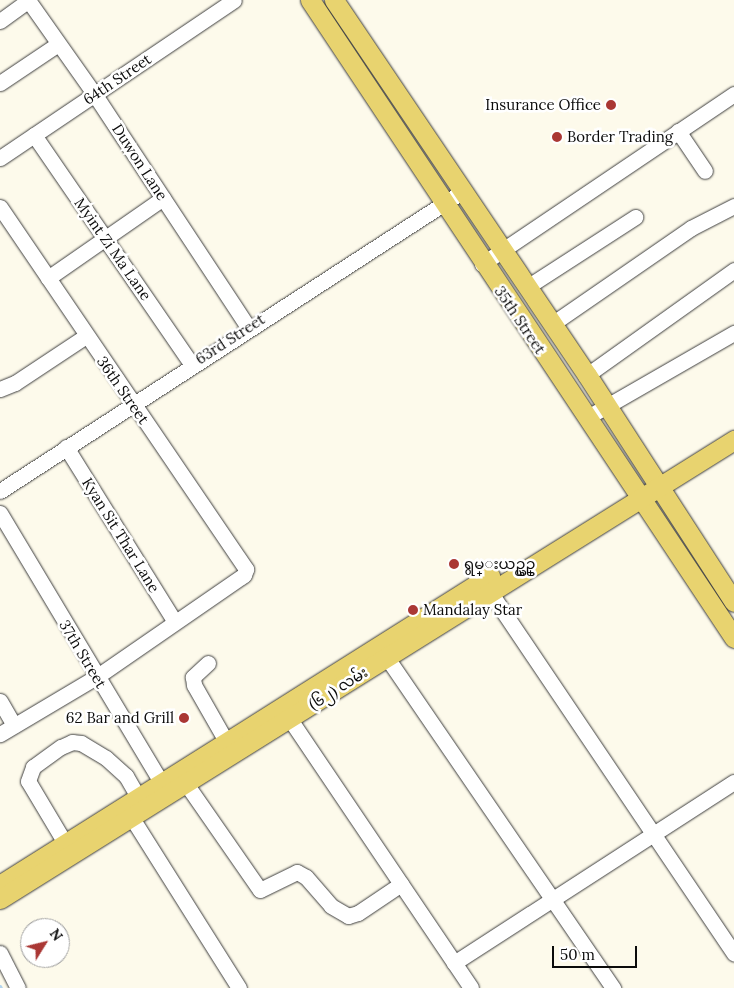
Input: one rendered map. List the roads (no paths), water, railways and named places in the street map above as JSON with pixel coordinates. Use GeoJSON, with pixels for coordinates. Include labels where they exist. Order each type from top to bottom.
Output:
{"type":"FeatureCollection","features":[{"type":"Feature","properties":{"kind":"main road","name":"35th Street"},"geometry":{"type":"LineString","coordinates":[[310,0],[444,202],[482,264],[734,638]]}},
{"type":"Feature","properties":{"kind":"main road","name":"35th Street"},"geometry":{"type":"LineString","coordinates":[[334,0],[587,374],[605,406],[734,602]]}},
{"type":"Feature","properties":{"kind":"main road"},"geometry":{"type":"LineString","coordinates":[[675,473],[734,427]]}},
{"type":"Feature","properties":{"kind":"main road"},"geometry":{"type":"LineString","coordinates":[[675,473],[734,440]]}},
{"type":"Feature","properties":{"kind":"main road","name":"(၆၂) လမ်း"},"geometry":{"type":"LineString","coordinates":[[0,899],[181,777],[486,586],[675,473]]}},
{"type":"Feature","properties":{"kind":"main road","name":"(၆၂) လမ်း"},"geometry":{"type":"LineString","coordinates":[[181,777],[226,741],[285,712]]}},
{"type":"Feature","properties":{"kind":"main road","name":"(၆၂) လမ်း"},"geometry":{"type":"LineString","coordinates":[[0,885],[65,843],[135,807]]}},
{"type":"Feature","properties":{"kind":"street","name":"64th Street"},"geometry":{"type":"LineString","coordinates":[[0,158],[234,0]]}},
{"type":"Feature","properties":{"kind":"street","name":"Duwon Lane"},"geometry":{"type":"LineString","coordinates":[[28,1],[95,94],[248,327]]}},
{"type":"Feature","properties":{"kind":"street"},"geometry":{"type":"LineString","coordinates":[[0,21],[28,1]]}},
{"type":"Feature","properties":{"kind":"street"},"geometry":{"type":"LineString","coordinates":[[0,83],[58,44]]}},
{"type":"Feature","properties":{"kind":"street"},"geometry":{"type":"LineString","coordinates":[[482,264],[734,95]]}},
{"type":"Feature","properties":{"kind":"street"},"geometry":{"type":"LineString","coordinates":[[678,131],[705,171]]}},
{"type":"Feature","properties":{"kind":"street","name":"Myint Zi Ma Lane"},"geometry":{"type":"LineString","coordinates":[[34,135],[192,364]]}},
{"type":"Feature","properties":{"kind":"street","name":"63rd Street"},"geometry":{"type":"LineString","coordinates":[[0,491],[248,327],[463,191]]}},
{"type":"Feature","properties":{"kind":"street"},"geometry":{"type":"LineString","coordinates":[[48,278],[163,198]]}},
{"type":"Feature","properties":{"kind":"street"},"geometry":{"type":"LineString","coordinates":[[552,324],[691,228],[734,206]]}},
{"type":"Feature","properties":{"kind":"street","name":"36th Street"},"geometry":{"type":"LineString","coordinates":[[0,207],[246,572],[176,622]]}},
{"type":"Feature","properties":{"kind":"street"},"geometry":{"type":"LineString","coordinates":[[527,287],[635,216]]}},
{"type":"Feature","properties":{"kind":"street"},"geometry":{"type":"LineString","coordinates":[[587,374],[734,270]]}},
{"type":"Feature","properties":{"kind":"street"},"geometry":{"type":"LineString","coordinates":[[586,418],[734,333]]}},
{"type":"Feature","properties":{"kind":"street"},"geometry":{"type":"LineString","coordinates":[[0,389],[15,384],[86,336]]}},
{"type":"Feature","properties":{"kind":"street","name":"Kyan Sit Thar Lane"},"geometry":{"type":"LineString","coordinates":[[66,447],[176,622]]}},
{"type":"Feature","properties":{"kind":"street","name":"37th Street"},"geometry":{"type":"LineString","coordinates":[[0,514],[164,788]]}},
{"type":"Feature","properties":{"kind":"street"},"geometry":{"type":"LineString","coordinates":[[486,586],[734,952]]}},
{"type":"Feature","properties":{"kind":"street"},"geometry":{"type":"LineString","coordinates":[[0,734],[96,677],[176,622]]}},
{"type":"Feature","properties":{"kind":"street"},"geometry":{"type":"LineString","coordinates":[[382,651],[613,988]]}},
{"type":"Feature","properties":{"kind":"street"},"geometry":{"type":"LineString","coordinates":[[208,663],[196,672],[194,684],[226,741]]}},
{"type":"Feature","properties":{"kind":"street"},"geometry":{"type":"LineString","coordinates":[[0,702],[14,725]]}},
{"type":"Feature","properties":{"kind":"street"},"geometry":{"type":"LineString","coordinates":[[285,712],[471,988]]}},
{"type":"Feature","properties":{"kind":"street"},"geometry":{"type":"LineString","coordinates":[[65,843],[28,781],[33,767],[55,750],[72,742],[91,748],[117,766],[135,807],[239,988]]}},
{"type":"Feature","properties":{"kind":"street"},"geometry":{"type":"LineString","coordinates":[[181,777],[264,896],[297,872],[306,877],[330,906],[348,916],[358,913],[401,884]]}},
{"type":"Feature","properties":{"kind":"street"},"geometry":{"type":"LineString","coordinates":[[454,963],[653,832],[734,782]]}},
{"type":"Feature","properties":{"kind":"street"},"geometry":{"type":"LineString","coordinates":[[0,953],[18,988]]}},
{"type":"Feature","properties":{"kind":"place","name":"Insurance Office"},"geometry":{"type":"Point","coordinates":[611,105]}},
{"type":"Feature","properties":{"kind":"place","name":"Border Trading"},"geometry":{"type":"Point","coordinates":[557,137]}},
{"type":"Feature","properties":{"kind":"place","name":"ရွမ္းယဥ္ယဥ္"},"geometry":{"type":"Point","coordinates":[454,564]}},
{"type":"Feature","properties":{"kind":"place","name":"Mandalay Star"},"geometry":{"type":"Point","coordinates":[413,610]}},
{"type":"Feature","properties":{"kind":"place","name":"62 Bar and Grill"},"geometry":{"type":"Point","coordinates":[184,718]}}]}
